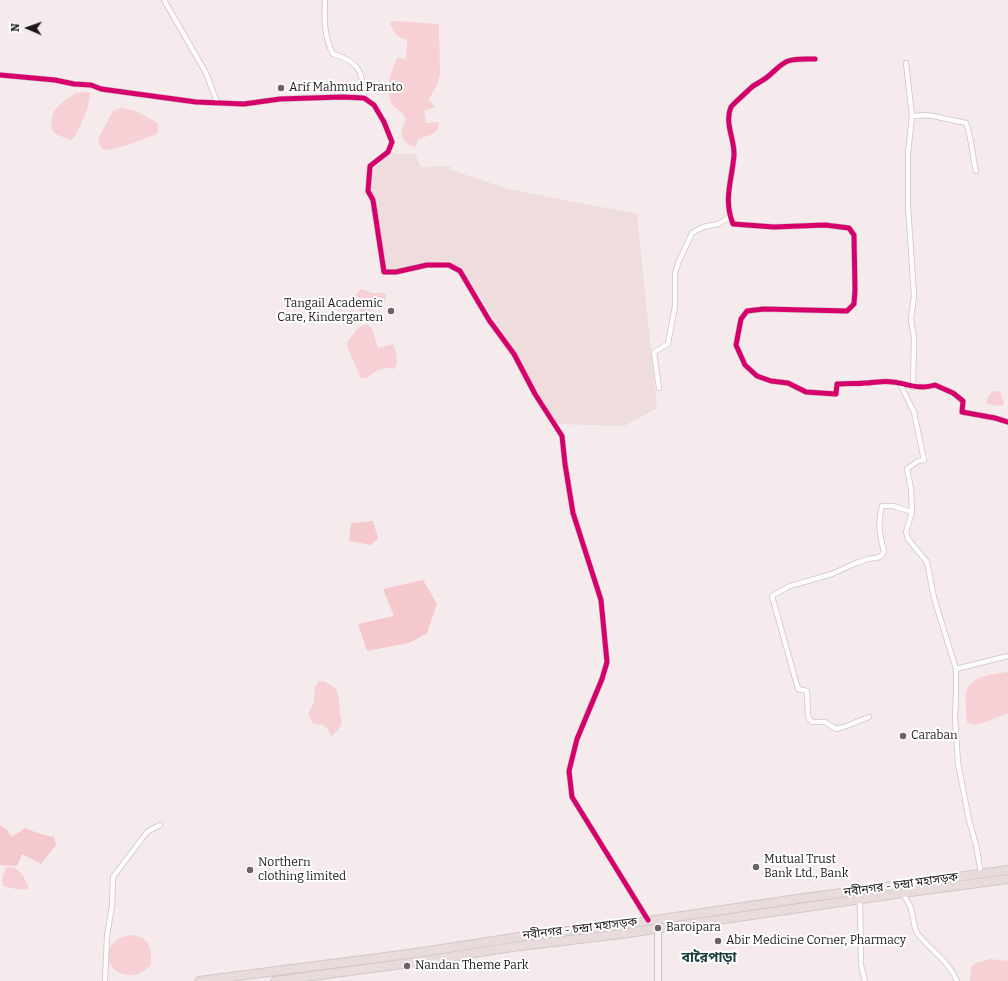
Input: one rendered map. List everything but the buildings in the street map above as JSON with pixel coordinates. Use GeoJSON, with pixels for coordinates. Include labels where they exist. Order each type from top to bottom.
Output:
{"type":"FeatureCollection","features":[{"type":"Feature","properties":{"kind":"highway","name":"নবীনগর - চন্দ্রা মহাসড়ক"},"geometry":{"type":"LineString","coordinates":[[199,981],[393,956],[532,935],[1008,870]]}},
{"type":"Feature","properties":{"kind":"highway","name":"নবীনগর - চন্দ্রা মহাসড়ক"},"geometry":{"type":"LineString","coordinates":[[275,981],[1008,879]]}},
{"type":"Feature","properties":{"kind":"highway"},"geometry":{"type":"LineString","coordinates":[[393,956],[394,965]]}},
{"type":"Feature","properties":{"kind":"street"},"geometry":{"type":"LineString","coordinates":[[164,0],[206,73],[217,102]]}},
{"type":"Feature","properties":{"kind":"street"},"geometry":{"type":"LineString","coordinates":[[325,0],[325,32],[330,49],[333,54],[349,60],[359,69],[364,89],[364,98]]}},
{"type":"Feature","properties":{"kind":"street"},"geometry":{"type":"LineString","coordinates":[[815,59],[797,59],[787,61],[765,79],[752,87],[732,106],[730,130],[734,154],[728,191],[730,217],[734,224],[774,227],[825,225],[849,228],[854,235],[854,304],[847,311],[764,309],[747,311],[741,319],[736,345],[746,365],[758,376],[771,381],[788,383],[806,392],[836,394],[837,384],[880,381],[893,382],[913,387],[929,387],[935,385],[953,393],[963,401],[962,412],[996,418],[1008,422]]}},
{"type":"Feature","properties":{"kind":"street"},"geometry":{"type":"LineString","coordinates":[[906,63],[912,116],[908,154],[908,206],[914,296],[911,319],[914,338],[913,387]]}},
{"type":"Feature","properties":{"kind":"street"},"geometry":{"type":"LineString","coordinates":[[0,74],[91,85],[101,89],[196,102],[244,104],[280,99],[342,97],[364,98],[374,105],[389,132],[392,142],[388,152],[370,166],[368,191],[373,200],[384,272],[396,272],[427,265],[450,265],[460,271],[489,320],[514,354],[535,394],[562,436],[573,513],[601,600],[607,662],[602,679],[577,739],[568,771],[572,797],[648,920]]}},
{"type":"Feature","properties":{"kind":"street"},"geometry":{"type":"LineString","coordinates":[[912,116],[928,115],[966,123],[970,135],[972,156],[976,170]]}},
{"type":"Feature","properties":{"kind":"street"},"geometry":{"type":"LineString","coordinates":[[659,388],[654,352],[668,344],[675,306],[676,274],[678,263],[692,233],[703,227],[718,224],[730,217]]}},
{"type":"Feature","properties":{"kind":"street"},"geometry":{"type":"LineString","coordinates":[[900,384],[914,412],[924,460],[918,461],[907,469],[911,489],[912,512],[906,532],[908,539],[927,562],[934,598],[956,669],[955,718],[958,763],[981,874]]}},
{"type":"Feature","properties":{"kind":"street"},"geometry":{"type":"LineString","coordinates":[[869,717],[844,727],[836,728],[826,722],[812,722],[808,717],[807,691],[798,689],[772,596],[790,586],[832,574],[868,559],[880,557],[884,552],[878,525],[882,506],[893,506],[912,512]]}},
{"type":"Feature","properties":{"kind":"street"},"geometry":{"type":"LineString","coordinates":[[956,669],[1008,656]]}},
{"type":"Feature","properties":{"kind":"street"},"geometry":{"type":"LineString","coordinates":[[105,981],[107,936],[112,906],[113,877],[147,832],[160,825]]}},
{"type":"Feature","properties":{"kind":"street"},"geometry":{"type":"LineString","coordinates":[[903,893],[911,908],[917,934],[946,963],[953,972],[957,981]]}},
{"type":"Feature","properties":{"kind":"street"},"geometry":{"type":"LineString","coordinates":[[860,900],[861,960],[865,981]]}},
{"type":"Feature","properties":{"kind":"street"},"geometry":{"type":"LineString","coordinates":[[658,928],[658,981]]}},
{"type":"Feature","properties":{"kind":"shaded area"},"geometry":{"type":"Polygon","coordinates":[[[396,21],[439,24],[440,72],[438,83],[429,99],[435,107],[424,111],[426,123],[439,122],[437,130],[431,135],[418,139],[416,147],[410,145],[402,137],[401,131],[406,120],[403,114],[392,104],[388,87],[397,58],[406,59],[407,40],[397,36],[390,24],[391,22],[396,21]]]}},
{"type":"Feature","properties":{"kind":"shaded area"},"geometry":{"type":"Polygon","coordinates":[[[90,92],[87,110],[74,138],[71,140],[55,134],[51,128],[54,111],[61,103],[76,93],[90,92]]]}},
{"type":"Feature","properties":{"kind":"shaded area"},"geometry":{"type":"Polygon","coordinates":[[[121,108],[136,111],[154,121],[158,124],[158,132],[130,144],[109,150],[103,150],[98,139],[113,111],[121,108]]]}},
{"type":"Feature","properties":{"kind":"shaded area"},"geometry":{"type":"Polygon","coordinates":[[[388,153],[415,154],[421,167],[450,166],[451,170],[508,189],[637,214],[657,408],[624,426],[556,424],[479,294],[451,260],[406,270],[385,270],[372,204],[372,171],[388,153]]]}},
{"type":"Feature","properties":{"kind":"shaded area"},"geometry":{"type":"Polygon","coordinates":[[[361,289],[372,293],[384,293],[386,295],[385,302],[363,316],[358,308],[356,294],[361,289]]]}},
{"type":"Feature","properties":{"kind":"shaded area"},"geometry":{"type":"Polygon","coordinates":[[[367,324],[372,328],[378,348],[393,344],[396,352],[397,364],[394,369],[386,368],[376,371],[367,378],[361,378],[347,347],[348,341],[358,328],[367,324]]]}},
{"type":"Feature","properties":{"kind":"shaded area"},"geometry":{"type":"Polygon","coordinates":[[[993,391],[1001,393],[1004,403],[1002,406],[986,403],[993,391]]]}},
{"type":"Feature","properties":{"kind":"shaded area"},"geometry":{"type":"Polygon","coordinates":[[[373,521],[378,538],[371,545],[349,541],[351,523],[373,521]]]}},
{"type":"Feature","properties":{"kind":"shaded area"},"geometry":{"type":"Polygon","coordinates":[[[423,580],[437,604],[427,633],[409,643],[367,651],[358,624],[394,616],[383,589],[423,580]]]}},
{"type":"Feature","properties":{"kind":"shaded area"},"geometry":{"type":"Polygon","coordinates":[[[1008,672],[1008,713],[974,725],[967,722],[966,693],[970,685],[974,681],[984,676],[1008,672]]]}},
{"type":"Feature","properties":{"kind":"shaded area"},"geometry":{"type":"Polygon","coordinates":[[[323,681],[329,683],[336,689],[339,697],[342,722],[331,737],[325,727],[314,724],[309,717],[309,712],[314,701],[316,685],[318,682],[323,681]]]}},
{"type":"Feature","properties":{"kind":"shaded area"},"geometry":{"type":"Polygon","coordinates":[[[0,825],[6,829],[12,837],[25,828],[40,834],[54,837],[56,845],[41,864],[22,854],[17,866],[0,865],[0,825]]]}},
{"type":"Feature","properties":{"kind":"shaded area"},"geometry":{"type":"Polygon","coordinates":[[[7,867],[16,868],[24,877],[29,888],[18,889],[4,887],[3,877],[7,867]]]}},
{"type":"Feature","properties":{"kind":"shaded area"},"geometry":{"type":"Polygon","coordinates":[[[132,935],[142,938],[149,945],[151,965],[138,974],[122,974],[116,971],[112,966],[108,954],[110,947],[115,941],[132,935]]]}},
{"type":"Feature","properties":{"kind":"shaded area"},"geometry":{"type":"Polygon","coordinates":[[[990,959],[1008,961],[1008,981],[970,981],[971,967],[976,963],[990,959]]]}},
{"type":"Feature","properties":{"kind":"cycle path"},"geometry":{"type":"LineString","coordinates":[[815,59],[795,59],[785,62],[766,78],[753,86],[731,107],[729,113],[729,125],[734,155],[728,198],[730,215],[733,224],[774,227],[825,225],[849,228],[854,235],[854,304],[847,311],[764,309],[747,311],[741,319],[736,345],[745,365],[757,376],[771,381],[788,383],[806,392],[836,394],[837,384],[882,381],[919,387],[935,385],[953,393],[963,401],[962,412],[1008,422]]}},
{"type":"Feature","properties":{"kind":"cycle path"},"geometry":{"type":"LineString","coordinates":[[0,75],[55,80],[74,84],[91,85],[101,89],[196,102],[244,104],[280,99],[342,97],[364,98],[374,105],[384,122],[392,142],[388,152],[370,166],[368,191],[373,200],[384,272],[396,272],[427,265],[449,265],[460,271],[489,320],[514,354],[535,394],[562,436],[573,513],[601,600],[607,662],[602,679],[577,739],[569,771],[572,797],[648,920]]}},
{"type":"Feature","properties":{"kind":"place","name":"Arif Mahmud Pranto"},"geometry":{"type":"Point","coordinates":[281,88]}},
{"type":"Feature","properties":{"kind":"place","name":"Tangail Academic Care, Kindergarten"},"geometry":{"type":"Point","coordinates":[391,311]}},
{"type":"Feature","properties":{"kind":"place","name":"Caraban"},"geometry":{"type":"Point","coordinates":[903,736]}},
{"type":"Feature","properties":{"kind":"place","name":"Mutual Trust Bank Ltd., Bank"},"geometry":{"type":"Point","coordinates":[756,867]}},
{"type":"Feature","properties":{"kind":"place","name":"Northern clothing limited"},"geometry":{"type":"Point","coordinates":[250,870]}},
{"type":"Feature","properties":{"kind":"place","name":"Baroipara"},"geometry":{"type":"Point","coordinates":[658,928]}},
{"type":"Feature","properties":{"kind":"place","name":"Abir Medicine Corner, Pharmacy"},"geometry":{"type":"Point","coordinates":[718,941]}},
{"type":"Feature","properties":{"kind":"place","name":"Nandan Theme Park"},"geometry":{"type":"Point","coordinates":[407,966]}},
{"type":"Feature","properties":{"kind":"district","name":"বারৈপাড়া"},"geometry":{"type":"Point","coordinates":[709,958]}}]}
